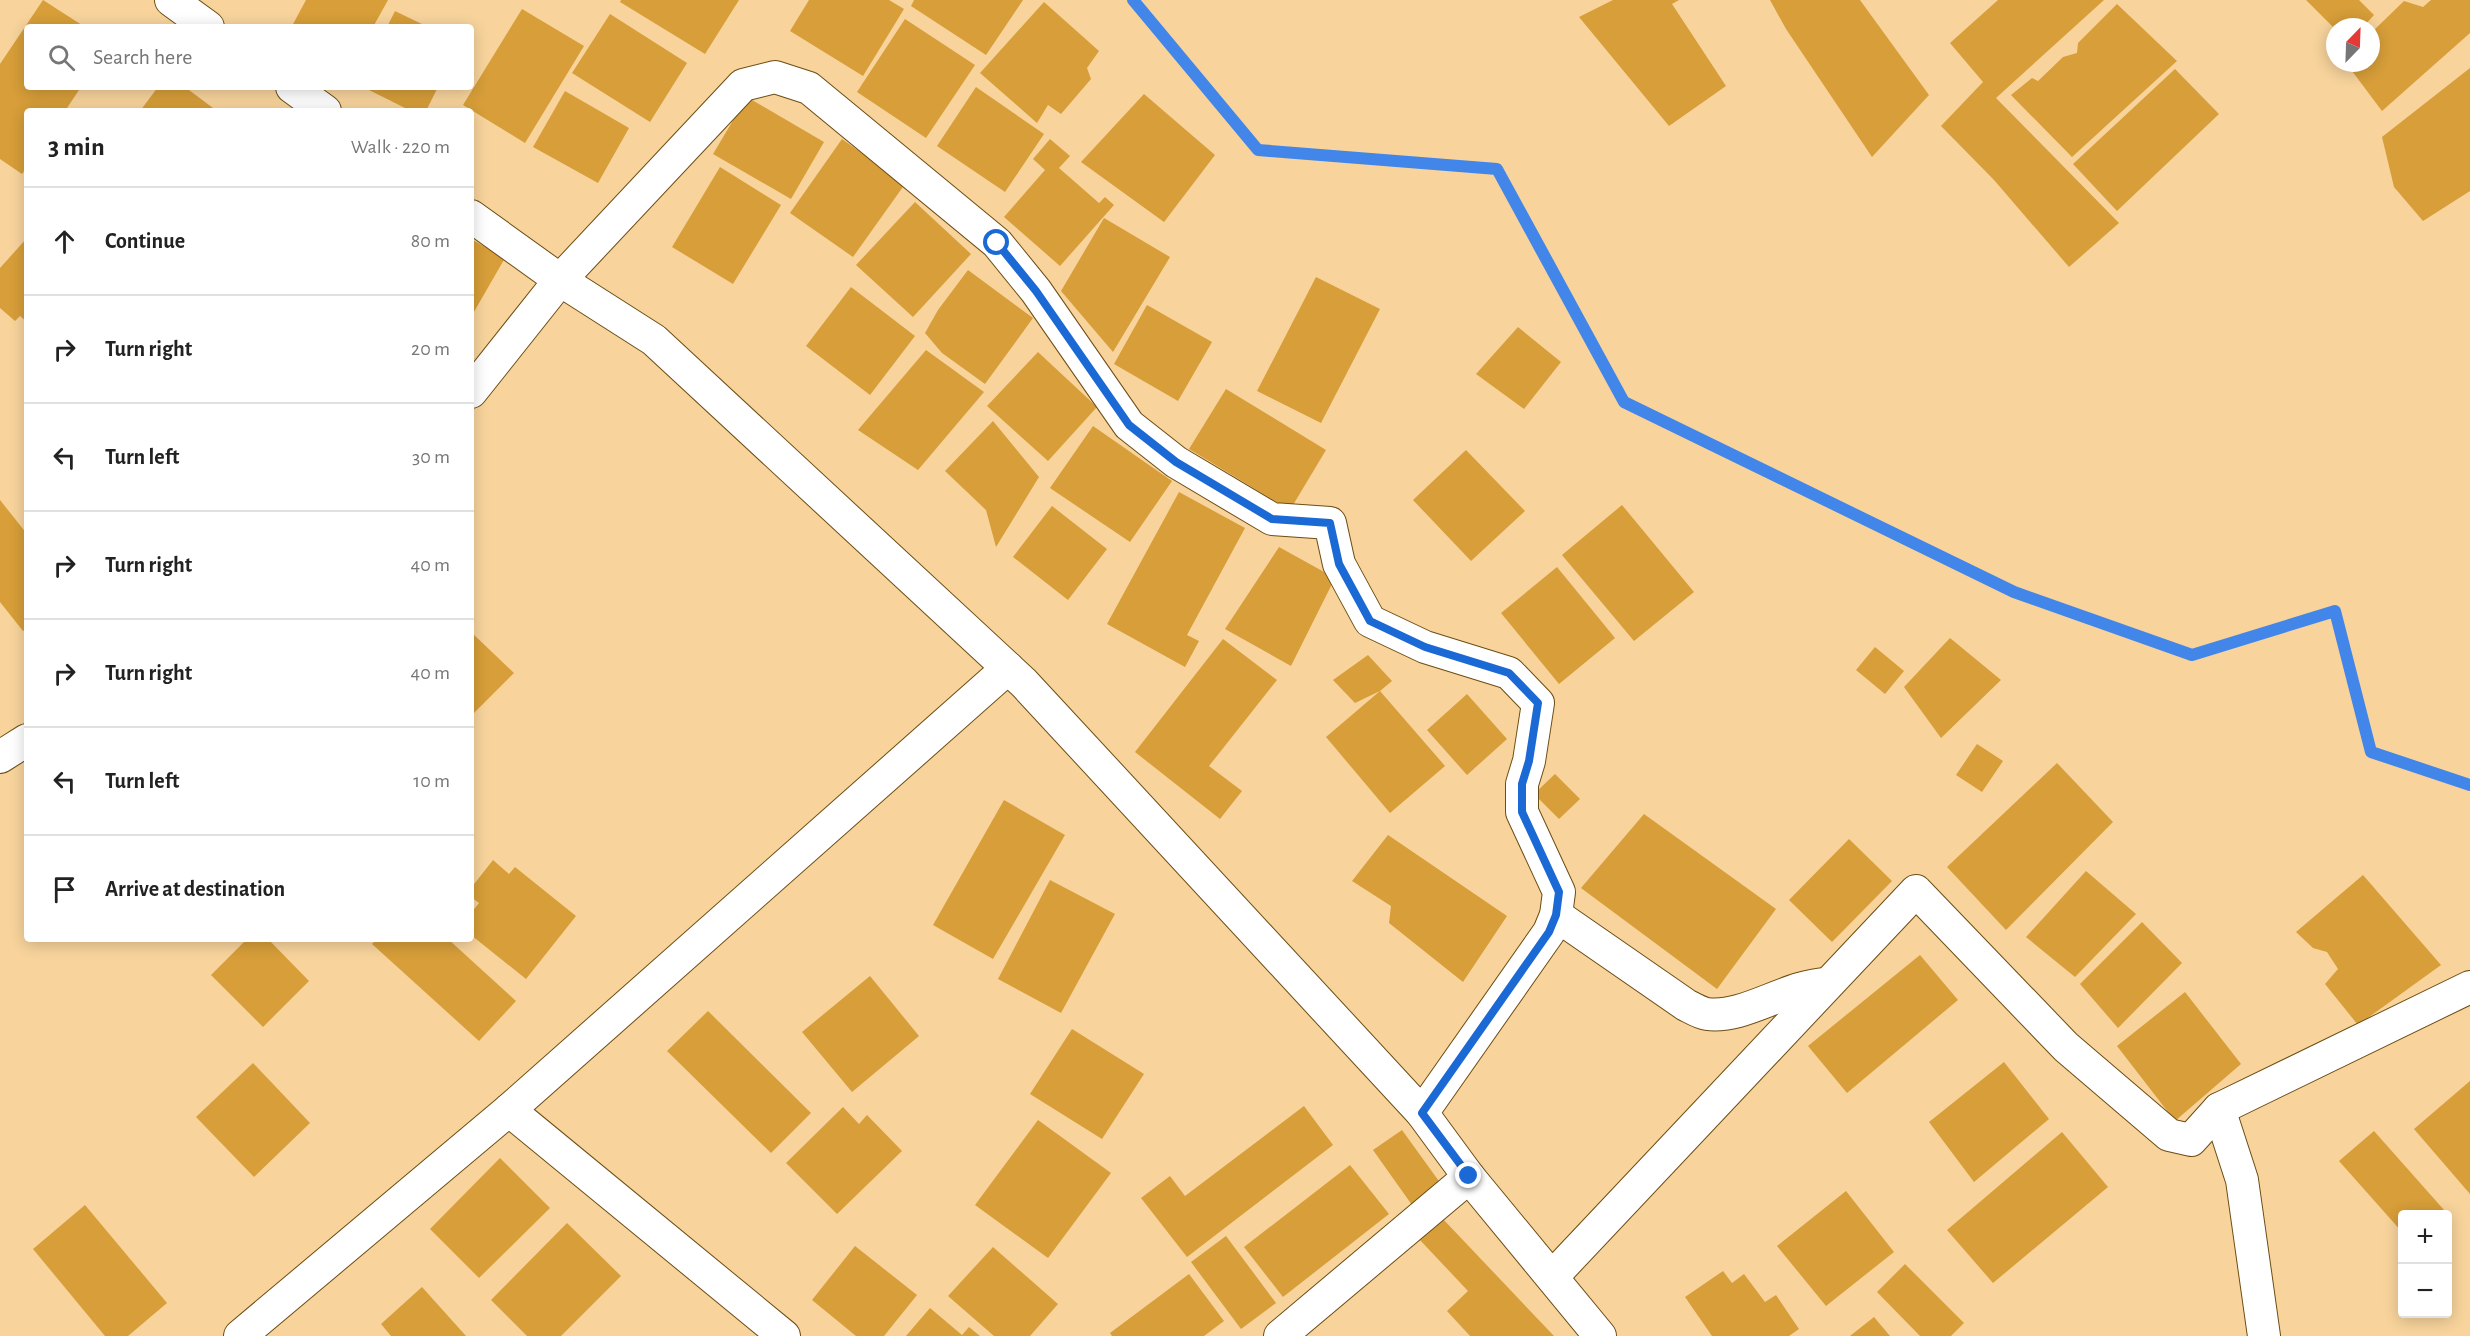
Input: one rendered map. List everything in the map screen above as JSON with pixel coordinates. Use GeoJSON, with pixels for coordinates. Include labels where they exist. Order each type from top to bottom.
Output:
{"type":"FeatureCollection","features":[{"type":"Feature","properties":{"kind":"street"},"geometry":{"type":"LineString","coordinates":[[171,0],[204,24]]}},
{"type":"Feature","properties":{"kind":"street"},"geometry":{"type":"LineString","coordinates":[[474,388],[560,280],[743,85],[775,77],[809,88],[997,243],[1036,291],[1129,425],[1176,462],[1272,519],[1330,523],[1339,564],[1370,621],[1425,647],[1509,673],[1538,703],[1529,761],[1522,784],[1522,812],[1559,892],[1556,915],[1549,932],[1422,1113]]}},
{"type":"Feature","properties":{"kind":"street"},"geometry":{"type":"LineString","coordinates":[[296,90],[321,108]]}},
{"type":"Feature","properties":{"kind":"street"},"geometry":{"type":"LineString","coordinates":[[474,218],[560,280],[654,340],[1024,683],[1422,1113],[1469,1176],[1600,1336]]}},
{"type":"Feature","properties":{"kind":"street"},"geometry":{"type":"LineString","coordinates":[[240,1336],[509,1110],[1008,668]]}},
{"type":"Feature","properties":{"kind":"street"},"geometry":{"type":"LineString","coordinates":[[0,757],[24,742]]}},
{"type":"Feature","properties":{"kind":"street"},"geometry":{"type":"LineString","coordinates":[[1552,1276],[1916,891],[2066,1047],[2169,1135],[2191,1140],[2219,1109],[2470,987]]}},
{"type":"Feature","properties":{"kind":"street"},"geometry":{"type":"LineString","coordinates":[[1556,915],[1686,1005],[1704,1014],[1725,1015],[1810,984],[1827,984]]}},
{"type":"Feature","properties":{"kind":"street"},"geometry":{"type":"LineString","coordinates":[[2219,1109],[2242,1180],[2264,1336]]}},
{"type":"Feature","properties":{"kind":"street"},"geometry":{"type":"LineString","coordinates":[[509,1110],[784,1336]]}},
{"type":"Feature","properties":{"kind":"street"},"geometry":{"type":"LineString","coordinates":[[1280,1336],[1469,1176]]}},
{"type":"Feature","properties":{"kind":"building"},"geometry":{"type":"Polygon","coordinates":[[[43,0],[80,24],[27,24],[43,0]]]}},
{"type":"Feature","properties":{"kind":"building"},"geometry":{"type":"Polygon","coordinates":[[[306,0],[388,0],[375,24],[293,24],[306,0]]]}},
{"type":"Feature","properties":{"kind":"building"},"geometry":{"type":"Polygon","coordinates":[[[621,0],[739,0],[705,54],[620,2],[621,0]]]}},
{"type":"Feature","properties":{"kind":"building"},"geometry":{"type":"Polygon","coordinates":[[[809,0],[889,0],[904,9],[863,76],[790,31],[809,0]]]}},
{"type":"Feature","properties":{"kind":"building"},"geometry":{"type":"Polygon","coordinates":[[[914,0],[1023,0],[986,55],[911,6],[914,0]]]}},
{"type":"Feature","properties":{"kind":"building"},"geometry":{"type":"Polygon","coordinates":[[[1613,0],[1679,0],[1672,4],[1726,86],[1669,126],[1579,17],[1613,0]]]}},
{"type":"Feature","properties":{"kind":"building"},"geometry":{"type":"Polygon","coordinates":[[[1770,0],[1860,0],[1929,95],[1872,157],[1786,29],[1770,0]]]}},
{"type":"Feature","properties":{"kind":"building"},"geometry":{"type":"Polygon","coordinates":[[[1998,0],[2104,0],[1996,98],[2119,223],[2069,267],[1994,180],[1941,126],[1983,82],[1950,43],[1998,0]]]}},
{"type":"Feature","properties":{"kind":"building"},"geometry":{"type":"Polygon","coordinates":[[[2306,0],[2359,0],[2374,15],[2371,18],[2326,18],[2326,20],[2306,0]]]}},
{"type":"Feature","properties":{"kind":"building"},"geometry":{"type":"Polygon","coordinates":[[[2431,0],[2470,0],[2470,33],[2382,111],[2353,72],[2380,72],[2380,24],[2404,1],[2423,7],[2431,0]]]}},
{"type":"Feature","properties":{"kind":"building"},"geometry":{"type":"Polygon","coordinates":[[[1044,2],[1099,51],[1087,68],[1091,79],[1061,114],[1048,105],[1037,123],[980,73],[1044,2]]]}},
{"type":"Feature","properties":{"kind":"building"},"geometry":{"type":"Polygon","coordinates":[[[2117,4],[2177,61],[2072,157],[2011,95],[2032,78],[2038,81],[2063,57],[2077,53],[2078,43],[2117,4]]]}},
{"type":"Feature","properties":{"kind":"building"},"geometry":{"type":"Polygon","coordinates":[[[522,9],[584,46],[525,143],[474,112],[474,108],[463,105],[522,9]]]}},
{"type":"Feature","properties":{"kind":"building"},"geometry":{"type":"Polygon","coordinates":[[[395,11],[422,24],[388,24],[395,11]]]}},
{"type":"Feature","properties":{"kind":"building"},"geometry":{"type":"Polygon","coordinates":[[[610,14],[687,63],[650,122],[572,73],[610,14]]]}},
{"type":"Feature","properties":{"kind":"building"},"geometry":{"type":"Polygon","coordinates":[[[905,19],[975,65],[926,138],[857,92],[905,19]]]}},
{"type":"Feature","properties":{"kind":"building"},"geometry":{"type":"Polygon","coordinates":[[[24,28],[24,90],[79,90],[67,108],[24,108],[24,171],[22,174],[0,159],[0,64],[24,28]]]}},
{"type":"Feature","properties":{"kind":"building"},"geometry":{"type":"Polygon","coordinates":[[[2470,68],[2470,191],[2423,221],[2394,187],[2382,137],[2470,68]]]}},
{"type":"Feature","properties":{"kind":"building"},"geometry":{"type":"Polygon","coordinates":[[[2175,69],[2219,114],[2117,211],[2073,164],[2175,69]]]}},
{"type":"Feature","properties":{"kind":"building"},"geometry":{"type":"Polygon","coordinates":[[[976,87],[1044,134],[1005,192],[937,146],[976,87]]]}},
{"type":"Feature","properties":{"kind":"building"},"geometry":{"type":"Polygon","coordinates":[[[156,90],[189,90],[213,108],[142,108],[156,90]]]}},
{"type":"Feature","properties":{"kind":"building"},"geometry":{"type":"Polygon","coordinates":[[[369,90],[436,90],[428,108],[405,108],[369,90]]]}},
{"type":"Feature","properties":{"kind":"building"},"geometry":{"type":"Polygon","coordinates":[[[565,91],[629,128],[598,183],[533,147],[565,91]]]}},
{"type":"Feature","properties":{"kind":"building"},"geometry":{"type":"Polygon","coordinates":[[[1144,94],[1215,155],[1164,222],[1081,162],[1144,94]]]}},
{"type":"Feature","properties":{"kind":"building"},"geometry":{"type":"Polygon","coordinates":[[[747,97],[824,142],[791,199],[713,154],[747,97]]]}},
{"type":"Feature","properties":{"kind":"building"},"geometry":{"type":"Polygon","coordinates":[[[842,139],[905,184],[853,257],[790,213],[842,139]]]}},
{"type":"Feature","properties":{"kind":"building"},"geometry":{"type":"Polygon","coordinates":[[[1050,139],[1070,156],[1059,168],[1099,203],[1105,197],[1114,205],[1060,266],[1004,217],[1045,170],[1033,159],[1050,139]]]}},
{"type":"Feature","properties":{"kind":"building"},"geometry":{"type":"Polygon","coordinates":[[[720,167],[781,205],[733,284],[672,247],[720,167]]]}},
{"type":"Feature","properties":{"kind":"building"},"geometry":{"type":"Polygon","coordinates":[[[915,202],[971,254],[913,317],[856,265],[915,202]]]}},
{"type":"Feature","properties":{"kind":"building"},"geometry":{"type":"Polygon","coordinates":[[[1104,218],[1170,257],[1113,352],[1061,291],[1104,218]]]}},
{"type":"Feature","properties":{"kind":"building"},"geometry":{"type":"Polygon","coordinates":[[[24,241],[24,319],[20,316],[15,321],[0,308],[0,268],[24,241]]]}},
{"type":"Feature","properties":{"kind":"building"},"geometry":{"type":"Polygon","coordinates":[[[474,241],[505,258],[474,312],[474,241]]]}},
{"type":"Feature","properties":{"kind":"building"},"geometry":{"type":"Polygon","coordinates":[[[968,270],[1033,318],[985,384],[942,353],[925,333],[938,310],[968,270]]]}},
{"type":"Feature","properties":{"kind":"building"},"geometry":{"type":"Polygon","coordinates":[[[1316,277],[1380,309],[1321,423],[1257,391],[1316,277]]]}},
{"type":"Feature","properties":{"kind":"building"},"geometry":{"type":"Polygon","coordinates":[[[851,287],[915,336],[870,395],[806,346],[851,287]]]}},
{"type":"Feature","properties":{"kind":"building"},"geometry":{"type":"Polygon","coordinates":[[[1147,305],[1212,342],[1178,401],[1114,364],[1147,305]]]}},
{"type":"Feature","properties":{"kind":"building"},"geometry":{"type":"Polygon","coordinates":[[[1518,327],[1561,362],[1524,409],[1476,374],[1518,327]]]}},
{"type":"Feature","properties":{"kind":"building"},"geometry":{"type":"Polygon","coordinates":[[[926,350],[984,392],[918,470],[858,430],[926,350]]]}},
{"type":"Feature","properties":{"kind":"building"},"geometry":{"type":"Polygon","coordinates":[[[1038,352],[1097,407],[1048,461],[987,406],[1038,352]]]}},
{"type":"Feature","properties":{"kind":"building"},"geometry":{"type":"Polygon","coordinates":[[[1226,389],[1326,450],[1290,510],[1189,449],[1226,389]]]}},
{"type":"Feature","properties":{"kind":"building"},"geometry":{"type":"Polygon","coordinates":[[[993,421],[1039,477],[996,547],[986,510],[945,471],[993,421]]]}},
{"type":"Feature","properties":{"kind":"building"},"geometry":{"type":"Polygon","coordinates":[[[1093,426],[1172,481],[1130,542],[1050,488],[1093,426]]]}},
{"type":"Feature","properties":{"kind":"building"},"geometry":{"type":"Polygon","coordinates":[[[1466,450],[1525,511],[1471,561],[1413,500],[1466,450]]]}},
{"type":"Feature","properties":{"kind":"building"},"geometry":{"type":"Polygon","coordinates":[[[1179,492],[1245,528],[1187,635],[1199,641],[1185,667],[1107,624],[1179,492]]]}},
{"type":"Feature","properties":{"kind":"building"},"geometry":{"type":"Polygon","coordinates":[[[0,500],[24,530],[24,630],[0,602],[0,500]]]}},
{"type":"Feature","properties":{"kind":"building"},"geometry":{"type":"Polygon","coordinates":[[[1622,505],[1694,592],[1634,641],[1562,555],[1622,505]]]}},
{"type":"Feature","properties":{"kind":"building"},"geometry":{"type":"Polygon","coordinates":[[[1052,506],[1107,549],[1068,600],[1013,557],[1052,506]]]}},
{"type":"Feature","properties":{"kind":"building"},"geometry":{"type":"Polygon","coordinates":[[[1279,547],[1335,578],[1291,666],[1225,629],[1279,547]]]}},
{"type":"Feature","properties":{"kind":"building"},"geometry":{"type":"Polygon","coordinates":[[[1557,567],[1615,638],[1559,684],[1501,613],[1557,567]]]}},
{"type":"Feature","properties":{"kind":"building"},"geometry":{"type":"Polygon","coordinates":[[[474,635],[514,673],[474,713],[474,635]]]}},
{"type":"Feature","properties":{"kind":"building"},"geometry":{"type":"Polygon","coordinates":[[[1950,638],[2001,680],[1941,738],[1904,687],[1950,638]]]}},
{"type":"Feature","properties":{"kind":"building"},"geometry":{"type":"Polygon","coordinates":[[[1223,639],[1277,680],[1209,766],[1242,791],[1220,819],[1135,752],[1223,639]]]}},
{"type":"Feature","properties":{"kind":"building"},"geometry":{"type":"Polygon","coordinates":[[[1875,647],[1904,671],[1885,694],[1856,670],[1875,647]]]}},
{"type":"Feature","properties":{"kind":"building"},"geometry":{"type":"Polygon","coordinates":[[[1368,655],[1392,681],[1380,691],[1355,703],[1333,680],[1368,655]]]}},
{"type":"Feature","properties":{"kind":"building"},"geometry":{"type":"Polygon","coordinates":[[[1380,691],[1445,766],[1390,813],[1326,737],[1380,691]]]}},
{"type":"Feature","properties":{"kind":"building"},"geometry":{"type":"Polygon","coordinates":[[[1467,694],[1507,739],[1467,775],[1427,730],[1467,694]]]}},
{"type":"Feature","properties":{"kind":"building"},"geometry":{"type":"Polygon","coordinates":[[[1977,744],[2003,761],[1982,792],[1956,775],[1977,744]]]}},
{"type":"Feature","properties":{"kind":"building"},"geometry":{"type":"Polygon","coordinates":[[[2057,763],[2113,822],[2006,930],[1947,867],[2057,763]]]}},
{"type":"Feature","properties":{"kind":"building"},"geometry":{"type":"Polygon","coordinates":[[[1555,774],[1580,799],[1559,819],[1534,794],[1555,774]]]}},
{"type":"Feature","properties":{"kind":"building"},"geometry":{"type":"Polygon","coordinates":[[[1004,800],[1065,835],[993,959],[933,925],[1004,800]]]}},
{"type":"Feature","properties":{"kind":"building"},"geometry":{"type":"Polygon","coordinates":[[[1644,814],[1776,909],[1717,989],[1581,888],[1644,814]]]}},
{"type":"Feature","properties":{"kind":"building"},"geometry":{"type":"Polygon","coordinates":[[[1388,835],[1507,916],[1463,982],[1389,923],[1391,906],[1352,881],[1388,835]]]}},
{"type":"Feature","properties":{"kind":"building"},"geometry":{"type":"Polygon","coordinates":[[[1849,839],[1892,881],[1832,942],[1789,900],[1849,839]]]}},
{"type":"Feature","properties":{"kind":"building"},"geometry":{"type":"Polygon","coordinates":[[[493,860],[509,874],[515,867],[576,916],[526,979],[474,937],[474,909],[479,903],[474,899],[474,884],[493,860]]]}},
{"type":"Feature","properties":{"kind":"building"},"geometry":{"type":"Polygon","coordinates":[[[2086,871],[2136,914],[2075,977],[2026,937],[2086,871]]]}},
{"type":"Feature","properties":{"kind":"building"},"geometry":{"type":"Polygon","coordinates":[[[2363,875],[2441,965],[2358,1025],[2325,984],[2338,969],[2327,952],[2313,948],[2296,932],[2363,875]]]}},
{"type":"Feature","properties":{"kind":"building"},"geometry":{"type":"Polygon","coordinates":[[[1050,880],[1115,914],[1061,1013],[998,979],[1050,880]]]}},
{"type":"Feature","properties":{"kind":"building"},"geometry":{"type":"Polygon","coordinates":[[[2142,922],[2182,963],[2118,1028],[2080,984],[2142,922]]]}},
{"type":"Feature","properties":{"kind":"building"},"geometry":{"type":"Polygon","coordinates":[[[244,942],[271,942],[309,981],[263,1027],[211,975],[244,942]]]}},
{"type":"Feature","properties":{"kind":"building"},"geometry":{"type":"Polygon","coordinates":[[[374,942],[451,942],[516,1001],[479,1041],[372,944],[374,942]]]}},
{"type":"Feature","properties":{"kind":"building"},"geometry":{"type":"Polygon","coordinates":[[[1920,955],[1958,1000],[1847,1093],[1808,1046],[1920,955]]]}},
{"type":"Feature","properties":{"kind":"building"},"geometry":{"type":"Polygon","coordinates":[[[870,976],[919,1036],[852,1092],[802,1032],[870,976]]]}},
{"type":"Feature","properties":{"kind":"building"},"geometry":{"type":"Polygon","coordinates":[[[2185,992],[2241,1064],[2175,1121],[2117,1046],[2185,992]]]}},
{"type":"Feature","properties":{"kind":"building"},"geometry":{"type":"Polygon","coordinates":[[[708,1011],[811,1113],[771,1153],[667,1051],[708,1011]]]}},
{"type":"Feature","properties":{"kind":"building"},"geometry":{"type":"Polygon","coordinates":[[[1072,1029],[1144,1074],[1102,1139],[1030,1094],[1072,1029]]]}},
{"type":"Feature","properties":{"kind":"building"},"geometry":{"type":"Polygon","coordinates":[[[2004,1062],[2049,1119],[1974,1182],[1929,1122],[2004,1062]]]}},
{"type":"Feature","properties":{"kind":"building"},"geometry":{"type":"Polygon","coordinates":[[[253,1063],[310,1123],[254,1177],[196,1117],[253,1063]]]}},
{"type":"Feature","properties":{"kind":"building"},"geometry":{"type":"Polygon","coordinates":[[[2470,1081],[2470,1194],[2414,1129],[2470,1081]]]}},
{"type":"Feature","properties":{"kind":"building"},"geometry":{"type":"Polygon","coordinates":[[[1304,1106],[1333,1145],[1187,1257],[1141,1198],[1170,1176],[1185,1196],[1304,1106]]]}},
{"type":"Feature","properties":{"kind":"building"},"geometry":{"type":"Polygon","coordinates":[[[843,1107],[859,1124],[867,1115],[902,1151],[837,1214],[786,1163],[843,1107]]]}},
{"type":"Feature","properties":{"kind":"building"},"geometry":{"type":"Polygon","coordinates":[[[1038,1120],[1111,1173],[1048,1258],[975,1205],[1038,1120]]]}},
{"type":"Feature","properties":{"kind":"building"},"geometry":{"type":"Polygon","coordinates":[[[1402,1130],[1441,1184],[1412,1205],[1373,1150],[1402,1130]]]}},
{"type":"Feature","properties":{"kind":"building"},"geometry":{"type":"Polygon","coordinates":[[[2374,1131],[2444,1210],[2398,1210],[2398,1227],[2339,1161],[2374,1131]]]}},
{"type":"Feature","properties":{"kind":"building"},"geometry":{"type":"Polygon","coordinates":[[[2062,1132],[2108,1187],[1993,1283],[1947,1230],[2062,1132]]]}},
{"type":"Feature","properties":{"kind":"building"},"geometry":{"type":"Polygon","coordinates":[[[500,1158],[550,1208],[479,1278],[430,1229],[500,1158]]]}},
{"type":"Feature","properties":{"kind":"building"},"geometry":{"type":"Polygon","coordinates":[[[1350,1165],[1389,1214],[1283,1297],[1244,1247],[1350,1165]]]}},
{"type":"Feature","properties":{"kind":"building"},"geometry":{"type":"Polygon","coordinates":[[[1846,1191],[1894,1252],[1826,1306],[1777,1246],[1846,1191]]]}},
{"type":"Feature","properties":{"kind":"building"},"geometry":{"type":"Polygon","coordinates":[[[85,1205],[167,1303],[128,1336],[105,1336],[33,1249],[85,1205]]]}},
{"type":"Feature","properties":{"kind":"building"},"geometry":{"type":"Polygon","coordinates":[[[1442,1218],[1554,1336],[1470,1336],[1447,1311],[1468,1291],[1419,1239],[1442,1218]]]}},
{"type":"Feature","properties":{"kind":"building"},"geometry":{"type":"Polygon","coordinates":[[[567,1223],[621,1276],[561,1336],[527,1336],[491,1300],[567,1223]]]}},
{"type":"Feature","properties":{"kind":"building"},"geometry":{"type":"Polygon","coordinates":[[[1226,1236],[1276,1303],[1241,1329],[1191,1262],[1226,1236]]]}},
{"type":"Feature","properties":{"kind":"building"},"geometry":{"type":"Polygon","coordinates":[[[855,1246],[917,1295],[884,1336],[856,1336],[812,1300],[855,1246]]]}},
{"type":"Feature","properties":{"kind":"building"},"geometry":{"type":"Polygon","coordinates":[[[993,1247],[1058,1304],[1030,1336],[994,1336],[948,1296],[993,1247]]]}},
{"type":"Feature","properties":{"kind":"building"},"geometry":{"type":"Polygon","coordinates":[[[1905,1264],[1964,1323],[1951,1336],[1920,1336],[1877,1292],[1905,1264]]]}},
{"type":"Feature","properties":{"kind":"building"},"geometry":{"type":"Polygon","coordinates":[[[1723,1271],[1732,1283],[1744,1274],[1765,1302],[1776,1295],[1799,1329],[1789,1336],[1712,1336],[1685,1297],[1723,1271]]]}},
{"type":"Feature","properties":{"kind":"building"},"geometry":{"type":"Polygon","coordinates":[[[1189,1274],[1224,1321],[1204,1336],[1112,1336],[1110,1333],[1189,1274]]]}},
{"type":"Feature","properties":{"kind":"building"},"geometry":{"type":"Polygon","coordinates":[[[422,1287],[466,1336],[391,1336],[381,1324],[422,1287]]]}},
{"type":"Feature","properties":{"kind":"building"},"geometry":{"type":"Polygon","coordinates":[[[930,1308],[962,1335],[969,1327],[980,1336],[906,1336],[930,1308]]]}},
{"type":"Feature","properties":{"kind":"building"},"geometry":{"type":"Polygon","coordinates":[[[1874,1317],[1890,1336],[1850,1336],[1874,1317]]]}},
{"type":"Feature","properties":{"kind":"waterway"},"geometry":{"type":"LineString","coordinates":[[1133,0],[1258,150],[1497,169],[1624,402],[2014,592],[2192,655],[2335,611],[2371,752],[2470,785]]}},
{"type":"Feature","properties":{"kind":"route"},"geometry":{"type":"LineString","coordinates":[[997,243],[1036,291],[1129,425],[1176,462],[1272,519],[1330,523],[1339,564],[1370,621],[1425,647],[1509,673],[1538,703],[1529,761],[1522,784],[1522,812],[1559,892],[1556,915],[1549,932],[1422,1113],[1469,1176]]}}]}
